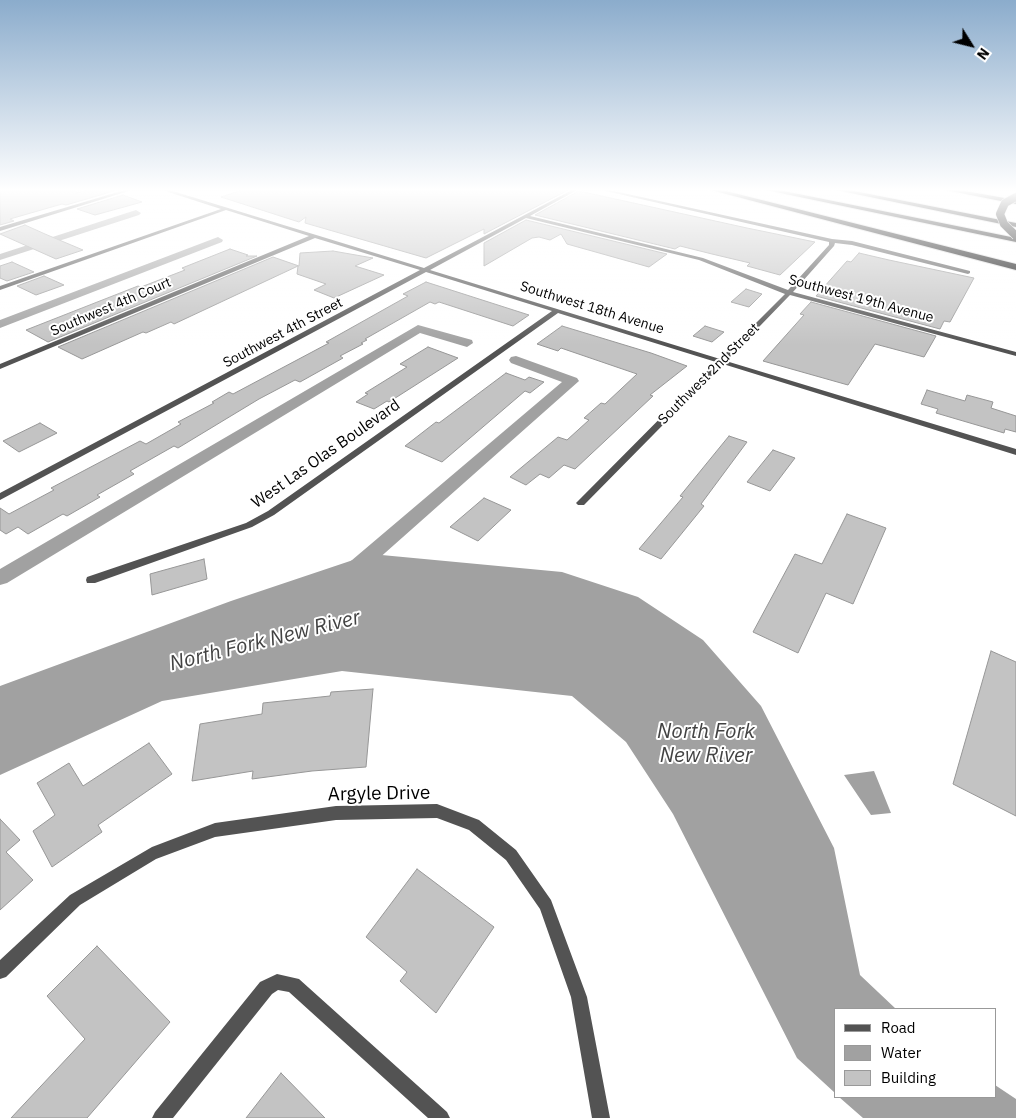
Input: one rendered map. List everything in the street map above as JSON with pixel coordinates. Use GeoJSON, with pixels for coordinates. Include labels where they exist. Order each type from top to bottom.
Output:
{"type":"FeatureCollection","features":[{"type":"Feature","properties":{"kind":"highway"},"geometry":{"type":"LineString","coordinates":[[919,241],[1016,267]]}},
{"type":"Feature","properties":{"kind":"highway"},"geometry":{"type":"LineString","coordinates":[[950,249],[1016,263]]}},
{"type":"Feature","properties":{"kind":"street"},"geometry":{"type":"LineString","coordinates":[[0,288],[134,241]]}},
{"type":"Feature","properties":{"kind":"street","name":"Southwest 4th Court"},"geometry":{"type":"LineString","coordinates":[[0,367],[303,241]]}},
{"type":"Feature","properties":{"kind":"street","name":"Southwest 18th Avenue"},"geometry":{"type":"LineString","coordinates":[[332,241],[1016,452]]}},
{"type":"Feature","properties":{"kind":"street","name":"Southwest 4th Street"},"geometry":{"type":"LineString","coordinates":[[0,497],[482,241]]}},
{"type":"Feature","properties":{"kind":"street","name":"Southwest 19th Avenue"},"geometry":{"type":"LineString","coordinates":[[627,241],[701,259],[790,293],[1016,354]]}},
{"type":"Feature","properties":{"kind":"street","name":"Southwest 2nd Street"},"geometry":{"type":"LineString","coordinates":[[581,503],[721,360],[790,293],[832,245],[832,241]]}},
{"type":"Feature","properties":{"kind":"street"},"geometry":{"type":"LineString","coordinates":[[834,241],[852,243],[968,272]]}},
{"type":"Feature","properties":{"kind":"street","name":"West Las Olas Boulevard"},"geometry":{"type":"LineString","coordinates":[[91,580],[249,525],[271,513],[557,310]]}},
{"type":"Feature","properties":{"kind":"street","name":"Argyle Drive"},"geometry":{"type":"LineString","coordinates":[[0,971],[74,900],[152,854],[214,830],[336,813],[437,812],[474,825],[511,855],[546,905],[580,997],[600,1118]]}},
{"type":"Feature","properties":{"kind":"street"},"geometry":{"type":"LineString","coordinates":[[160,1118],[266,988],[277,982],[293,984],[441,1118]]}},
{"type":"Feature","properties":{"kind":"water","name":"North Fork New River"},"geometry":{"type":"Polygon","coordinates":[[[371,554],[562,572],[638,597],[703,640],[761,706],[834,848],[860,975],[895,1008],[834,1008],[834,1092],[797,1058],[673,814],[626,742],[572,696],[342,671],[162,701],[0,775],[0,686],[231,601],[371,554]]]}},
{"type":"Feature","properties":{"kind":"water"},"geometry":{"type":"Polygon","coordinates":[[[874,771],[891,813],[871,815],[844,775],[874,771]]]}},
{"type":"Feature","properties":{"kind":"water"},"geometry":{"type":"Polygon","coordinates":[[[996,1086],[1016,1099],[1016,1118],[863,1118],[840,1098],[996,1098],[996,1086]]]}},
{"type":"Feature","properties":{"kind":"building"},"geometry":{"type":"Polygon","coordinates":[[[16,241],[63,241],[83,250],[56,259],[16,241]]]}},
{"type":"Feature","properties":{"kind":"building"},"geometry":{"type":"Polygon","coordinates":[[[368,241],[460,241],[426,258],[368,241]]]}},
{"type":"Feature","properties":{"kind":"building"},"geometry":{"type":"Polygon","coordinates":[[[487,241],[527,241],[484,266],[484,243],[487,241]]]}},
{"type":"Feature","properties":{"kind":"building"},"geometry":{"type":"Polygon","coordinates":[[[565,241],[614,241],[667,254],[649,267],[567,244],[565,241]]]}},
{"type":"Feature","properties":{"kind":"building"},"geometry":{"type":"Polygon","coordinates":[[[643,241],[815,242],[780,275],[747,266],[750,263],[680,246],[675,249],[643,241]]]}},
{"type":"Feature","properties":{"kind":"building"},"geometry":{"type":"Polygon","coordinates":[[[230,249],[248,255],[246,256],[257,256],[48,342],[26,330],[138,286],[141,287],[185,270],[182,268],[230,249]]]}},
{"type":"Feature","properties":{"kind":"building"},"geometry":{"type":"Polygon","coordinates":[[[333,251],[373,258],[355,266],[384,275],[334,298],[314,290],[326,284],[297,274],[298,266],[174,324],[171,322],[146,333],[143,332],[82,359],[58,347],[273,257],[299,266],[300,253],[333,251]]]}},
{"type":"Feature","properties":{"kind":"building"},"geometry":{"type":"Polygon","coordinates":[[[859,253],[974,278],[950,322],[944,321],[940,329],[816,296],[847,261],[851,262],[859,253]]]}},
{"type":"Feature","properties":{"kind":"building"},"geometry":{"type":"Polygon","coordinates":[[[12,262],[34,272],[7,281],[0,278],[0,266],[12,262]]]}},
{"type":"Feature","properties":{"kind":"building"},"geometry":{"type":"Polygon","coordinates":[[[44,276],[64,285],[36,295],[17,286],[44,276]]]}},
{"type":"Feature","properties":{"kind":"building"},"geometry":{"type":"Polygon","coordinates":[[[426,282],[529,315],[513,326],[439,302],[435,304],[430,302],[365,339],[367,340],[361,343],[363,344],[340,356],[343,358],[300,382],[295,380],[259,399],[178,448],[174,446],[130,471],[134,474],[97,495],[100,497],[67,516],[63,514],[28,534],[18,527],[6,534],[0,530],[0,508],[9,514],[54,490],[51,488],[140,441],[146,444],[181,424],[178,422],[214,403],[212,402],[229,392],[233,394],[329,343],[326,342],[408,296],[403,294],[426,282]]]}},
{"type":"Feature","properties":{"kind":"building"},"geometry":{"type":"Polygon","coordinates":[[[746,289],[762,294],[749,307],[731,302],[746,289]]]}},
{"type":"Feature","properties":{"kind":"building"},"geometry":{"type":"Polygon","coordinates":[[[811,302],[936,336],[924,357],[875,344],[848,385],[763,361],[804,315],[800,314],[811,302]]]}},
{"type":"Feature","properties":{"kind":"building"},"geometry":{"type":"Polygon","coordinates":[[[562,326],[687,366],[650,395],[653,396],[575,469],[564,465],[549,478],[540,474],[526,485],[510,477],[558,437],[567,440],[589,420],[584,418],[601,403],[605,404],[637,374],[561,348],[558,351],[537,344],[562,326]]]}},
{"type":"Feature","properties":{"kind":"building"},"geometry":{"type":"Polygon","coordinates":[[[705,326],[724,332],[712,342],[693,336],[705,326]]]}},
{"type":"Feature","properties":{"kind":"building"},"geometry":{"type":"Polygon","coordinates":[[[428,347],[458,358],[389,402],[387,401],[374,409],[356,402],[368,394],[365,393],[407,367],[400,364],[428,347]]]}},
{"type":"Feature","properties":{"kind":"building"},"geometry":{"type":"Polygon","coordinates":[[[506,373],[525,380],[529,377],[544,382],[530,393],[525,391],[442,462],[405,446],[436,422],[439,423],[506,373]]]}},
{"type":"Feature","properties":{"kind":"building"},"geometry":{"type":"Polygon","coordinates":[[[927,390],[965,401],[967,395],[993,402],[991,408],[1016,416],[1016,432],[1005,429],[1004,433],[936,413],[938,409],[921,404],[927,390]]]}},
{"type":"Feature","properties":{"kind":"building"},"geometry":{"type":"Polygon","coordinates":[[[40,423],[57,433],[19,452],[3,441],[40,423]]]}},
{"type":"Feature","properties":{"kind":"building"},"geometry":{"type":"Polygon","coordinates":[[[729,436],[747,442],[701,504],[704,506],[661,559],[639,549],[683,497],[680,496],[729,436]]]}},
{"type":"Feature","properties":{"kind":"building"},"geometry":{"type":"Polygon","coordinates":[[[773,450],[795,458],[770,491],[747,482],[773,450]]]}},
{"type":"Feature","properties":{"kind":"building"},"geometry":{"type":"Polygon","coordinates":[[[484,498],[511,510],[478,541],[450,527],[484,498]]]}},
{"type":"Feature","properties":{"kind":"building"},"geometry":{"type":"Polygon","coordinates":[[[847,514],[886,528],[853,604],[826,593],[798,653],[753,632],[795,554],[822,564],[847,514]]]}},
{"type":"Feature","properties":{"kind":"building"},"geometry":{"type":"Polygon","coordinates":[[[204,559],[207,579],[152,595],[150,574],[204,559]]]}},
{"type":"Feature","properties":{"kind":"building"},"geometry":{"type":"Polygon","coordinates":[[[991,651],[1016,662],[1016,816],[953,784],[991,651]]]}},
{"type":"Feature","properties":{"kind":"building"},"geometry":{"type":"Polygon","coordinates":[[[373,689],[366,767],[312,771],[252,779],[253,771],[192,781],[200,724],[262,714],[263,703],[330,696],[331,692],[373,689]]]}},
{"type":"Feature","properties":{"kind":"building"},"geometry":{"type":"Polygon","coordinates":[[[149,743],[172,774],[98,825],[102,832],[52,867],[33,831],[55,815],[37,783],[69,763],[83,786],[149,743]]]}},
{"type":"Feature","properties":{"kind":"building"},"geometry":{"type":"Polygon","coordinates":[[[0,819],[20,840],[6,852],[33,880],[0,910],[0,819]]]}},
{"type":"Feature","properties":{"kind":"building"},"geometry":{"type":"Polygon","coordinates":[[[417,869],[494,927],[436,1013],[400,981],[407,972],[366,937],[417,869]]]}},
{"type":"Feature","properties":{"kind":"building"},"geometry":{"type":"Polygon","coordinates":[[[97,946],[170,1022],[87,1118],[11,1118],[85,1039],[47,996],[97,946]]]}},
{"type":"Feature","properties":{"kind":"building"},"geometry":{"type":"Polygon","coordinates":[[[281,1073],[325,1118],[246,1118],[281,1073]]]}},
{"type":"Feature","properties":{"kind":"waterway"},"geometry":{"type":"LineString","coordinates":[[0,257],[49,241]]}},
{"type":"Feature","properties":{"kind":"waterway"},"geometry":{"type":"LineString","coordinates":[[0,324],[215,241]]}},
{"type":"Feature","properties":{"kind":"waterway"},"geometry":{"type":"LineString","coordinates":[[0,578],[418,329],[467,343]]}},
{"type":"Feature","properties":{"kind":"waterway"},"geometry":{"type":"LineString","coordinates":[[352,571],[572,381],[516,360]]}}]}
